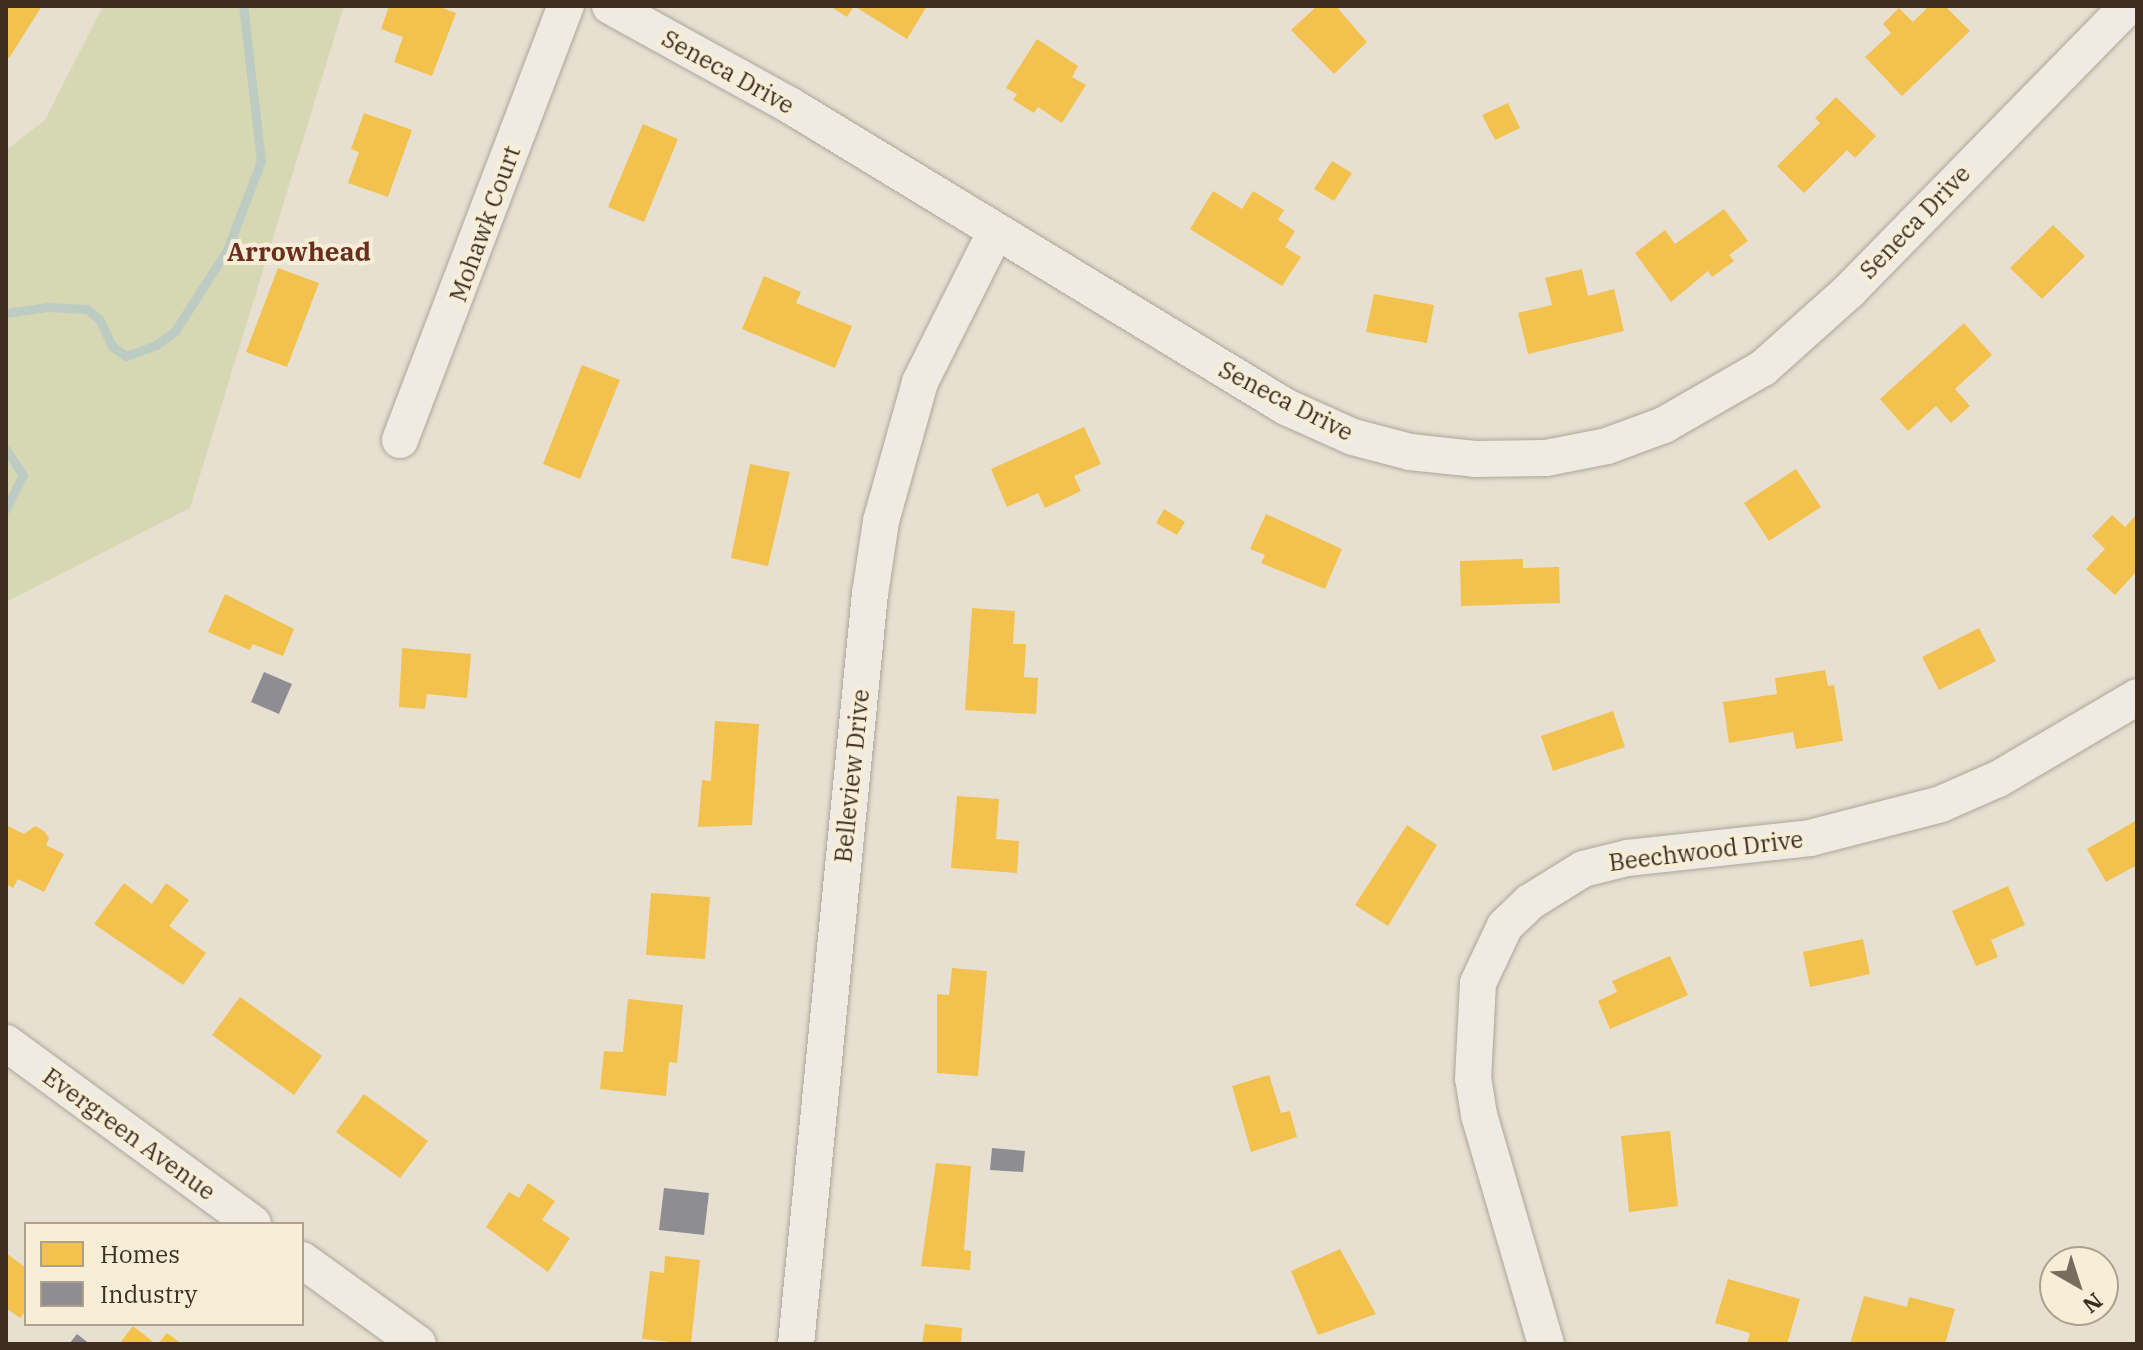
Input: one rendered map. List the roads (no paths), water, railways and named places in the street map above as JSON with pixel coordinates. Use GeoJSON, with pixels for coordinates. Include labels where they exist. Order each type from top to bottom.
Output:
{"type":"FeatureCollection","features":[{"type":"Feature","properties":{"kind":"street","name":"Mohawk Court"},"geometry":{"type":"LineString","coordinates":[[400,440],[566,6]]}},
{"type":"Feature","properties":{"kind":"street","name":"Seneca Drive"},"geometry":{"type":"LineString","coordinates":[[610,6],[791,106],[1286,407],[1353,437],[1410,452],[1475,459],[1561,455],[1664,425],[1763,368],[1849,291],[2128,6]]}},
{"type":"Feature","properties":{"kind":"street","name":"Belleview Drive"},"geometry":{"type":"LineString","coordinates":[[796,1344],[870,594],[881,521],[920,382],[996,231]]}},
{"type":"Feature","properties":{"kind":"street","name":"Beechwood Drive"},"geometry":{"type":"LineString","coordinates":[[1546,1344],[1479,1115],[1473,1079],[1478,983],[1505,926],[1530,902],[1583,869],[1627,858],[1810,838],[1941,804],[1998,779],[2137,697]]}},
{"type":"Feature","properties":{"kind":"street","name":"Evergreen Avenue"},"geometry":{"type":"LineString","coordinates":[[6,1043],[250,1222]]}},
{"type":"Feature","properties":{"kind":"street"},"geometry":{"type":"LineString","coordinates":[[304,1261],[418,1344]]}},
{"type":"Feature","properties":{"kind":"waterway"},"geometry":{"type":"LineString","coordinates":[[6,313],[47,307],[87,309],[99,319],[112,346],[126,356],[156,345],[175,331],[227,250],[261,161],[243,6]]}},
{"type":"Feature","properties":{"kind":"waterway"},"geometry":{"type":"LineString","coordinates":[[6,450],[23,475],[6,509]]}},
{"type":"Feature","properties":{"kind":"district","name":"Arrowhead"},"geometry":{"type":"Point","coordinates":[299,252]}}]}
